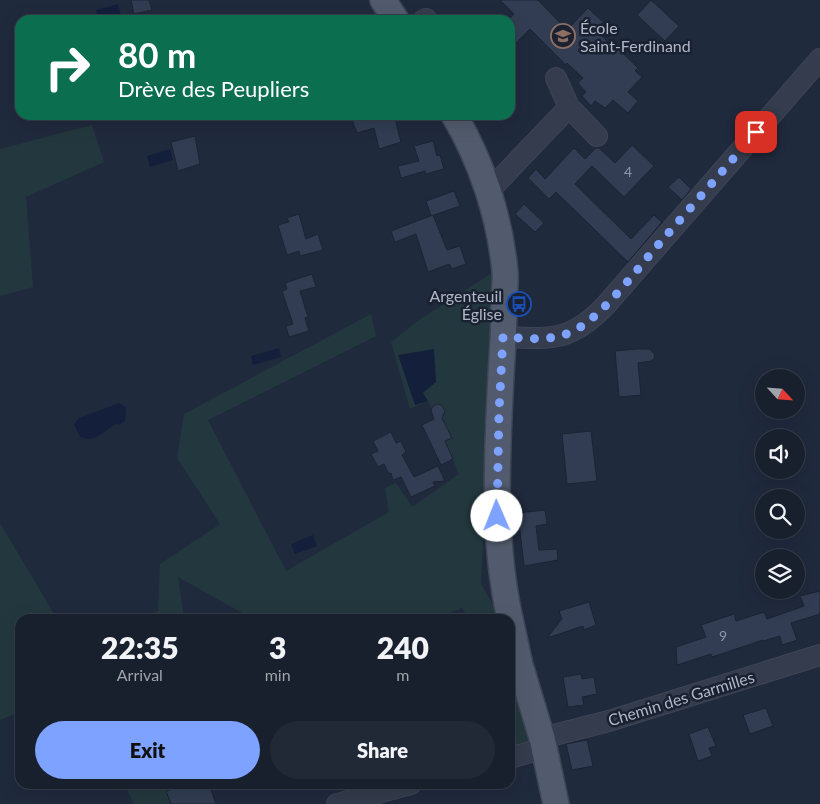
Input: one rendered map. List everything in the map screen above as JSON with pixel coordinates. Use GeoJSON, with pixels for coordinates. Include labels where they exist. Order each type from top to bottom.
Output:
{"type":"FeatureCollection","features":[{"type":"Feature","properties":{"kind":"main road"},"geometry":{"type":"LineString","coordinates":[[383,0],[393,15]]}},
{"type":"Feature","properties":{"kind":"main road"},"geometry":{"type":"LineString","coordinates":[[457,120],[470,146],[488,192],[496,218],[505,273],[497,498],[498,551],[509,614]]}},
{"type":"Feature","properties":{"kind":"main road"},"geometry":{"type":"LineString","coordinates":[[515,642],[543,743],[556,804]]}},
{"type":"Feature","properties":{"kind":"street"},"geometry":{"type":"LineString","coordinates":[[503,337],[543,339],[554,337],[577,330],[590,320],[612,298],[820,59]]}},
{"type":"Feature","properties":{"kind":"street"},"geometry":{"type":"LineString","coordinates":[[556,78],[569,107],[597,136]]}},
{"type":"Feature","properties":{"kind":"street"},"geometry":{"type":"LineString","coordinates":[[488,192],[569,107]]}},
{"type":"Feature","properties":{"kind":"street","name":"Chemin des Garmilles"},"geometry":{"type":"LineString","coordinates":[[515,756],[543,743],[609,721],[820,655]]}},
{"type":"Feature","properties":{"kind":"street"},"geometry":{"type":"LineString","coordinates":[[337,804],[392,789]]}},
{"type":"Feature","properties":{"kind":"green space"},"geometry":{"type":"Polygon","coordinates":[[[92,125],[104,162],[26,197],[33,287],[0,296],[0,149],[92,125]]]}},
{"type":"Feature","properties":{"kind":"green space"},"geometry":{"type":"Polygon","coordinates":[[[492,273],[491,379],[481,584],[498,614],[466,614],[462,608],[446,614],[244,614],[178,577],[183,614],[153,614],[158,611],[160,564],[220,524],[177,458],[184,414],[371,314],[376,336],[208,420],[286,571],[389,512],[385,488],[396,483],[412,507],[459,474],[428,401],[410,409],[391,342],[419,320],[492,273]]]}},
{"type":"Feature","properties":{"kind":"green space"},"geometry":{"type":"Polygon","coordinates":[[[0,523],[54,614],[15,614],[15,714],[0,720],[0,523]]]}},
{"type":"Feature","properties":{"kind":"green space"},"geometry":{"type":"Polygon","coordinates":[[[515,649],[555,749],[515,769],[515,649]]]}},
{"type":"Feature","properties":{"kind":"green space"},"geometry":{"type":"Polygon","coordinates":[[[126,789],[172,789],[179,804],[134,804],[126,789]]]}},
{"type":"Feature","properties":{"kind":"water"},"geometry":{"type":"Polygon","coordinates":[[[118,4],[121,15],[97,15],[96,10],[118,4]]]}},
{"type":"Feature","properties":{"kind":"water"},"geometry":{"type":"Polygon","coordinates":[[[170,149],[173,160],[150,167],[147,156],[170,149]]]}},
{"type":"Feature","properties":{"kind":"water"},"geometry":{"type":"Polygon","coordinates":[[[279,348],[281,357],[253,365],[251,356],[279,348]]]}},
{"type":"Feature","properties":{"kind":"water"},"geometry":{"type":"Polygon","coordinates":[[[434,349],[436,382],[423,393],[428,401],[415,405],[398,355],[434,349]]]}},
{"type":"Feature","properties":{"kind":"water"},"geometry":{"type":"Polygon","coordinates":[[[119,403],[126,407],[125,421],[119,425],[118,423],[91,439],[80,437],[74,424],[79,418],[119,403]]]}},
{"type":"Feature","properties":{"kind":"water"},"geometry":{"type":"Polygon","coordinates":[[[313,535],[317,546],[295,554],[291,544],[313,535]]]}},
{"type":"Feature","properties":{"kind":"building"},"geometry":{"type":"Polygon","coordinates":[[[131,0],[149,0],[152,10],[134,14],[131,0]]]}},
{"type":"Feature","properties":{"kind":"building"},"geometry":{"type":"Polygon","coordinates":[[[500,0],[538,0],[567,30],[588,8],[603,22],[596,30],[638,68],[635,71],[642,77],[628,92],[638,101],[628,113],[613,100],[605,108],[595,101],[591,106],[582,96],[586,92],[578,83],[583,78],[567,63],[566,65],[530,29],[515,44],[514,14],[500,0]]]}},
{"type":"Feature","properties":{"kind":"building"},"geometry":{"type":"Polygon","coordinates":[[[651,0],[679,26],[665,41],[637,15],[651,0]]]}},
{"type":"Feature","properties":{"kind":"building"},"geometry":{"type":"Polygon","coordinates":[[[352,120],[395,120],[401,142],[379,149],[374,128],[357,133],[352,120]]]}},
{"type":"Feature","properties":{"kind":"building"},"geometry":{"type":"Polygon","coordinates":[[[195,136],[200,164],[178,171],[171,142],[195,136]]]}},
{"type":"Feature","properties":{"kind":"building"},"geometry":{"type":"Polygon","coordinates":[[[433,141],[437,156],[440,155],[444,169],[426,174],[425,171],[401,178],[398,166],[419,161],[414,146],[433,141]]]}},
{"type":"Feature","properties":{"kind":"building"},"geometry":{"type":"Polygon","coordinates":[[[632,145],[654,166],[624,197],[592,166],[575,184],[631,239],[654,215],[662,222],[628,262],[556,192],[549,199],[528,178],[536,169],[545,179],[574,148],[585,159],[596,148],[599,148],[615,163],[632,145]]]}},
{"type":"Feature","properties":{"kind":"building"},"geometry":{"type":"Polygon","coordinates":[[[679,177],[691,189],[682,200],[668,187],[679,177]]]}},
{"type":"Feature","properties":{"kind":"building"},"geometry":{"type":"Polygon","coordinates":[[[454,191],[460,206],[431,216],[426,201],[454,191]]]}},
{"type":"Feature","properties":{"kind":"building"},"geometry":{"type":"Polygon","coordinates":[[[524,204],[544,223],[535,232],[515,214],[524,204]]]}},
{"type":"Feature","properties":{"kind":"building"},"geometry":{"type":"Polygon","coordinates":[[[299,214],[306,239],[318,234],[323,250],[300,256],[299,251],[287,255],[278,225],[289,222],[287,218],[299,214]]]}},
{"type":"Feature","properties":{"kind":"building"},"geometry":{"type":"Polygon","coordinates":[[[433,215],[447,250],[460,246],[466,264],[452,269],[449,264],[428,272],[416,234],[395,242],[391,231],[433,215]]]}},
{"type":"Feature","properties":{"kind":"building"},"geometry":{"type":"Polygon","coordinates":[[[312,274],[316,287],[300,291],[308,317],[305,318],[309,331],[289,337],[286,326],[293,324],[282,291],[287,289],[285,283],[312,274]]]}},
{"type":"Feature","properties":{"kind":"building"},"geometry":{"type":"Polygon","coordinates":[[[650,349],[655,355],[651,361],[638,363],[641,395],[619,397],[615,351],[650,349]]]}},
{"type":"Feature","properties":{"kind":"building"},"geometry":{"type":"Polygon","coordinates":[[[437,404],[442,405],[445,411],[442,418],[452,438],[445,441],[453,459],[441,465],[422,425],[434,419],[431,410],[437,404]]]}},
{"type":"Feature","properties":{"kind":"building"},"geometry":{"type":"Polygon","coordinates":[[[591,431],[597,481],[567,484],[562,434],[591,431]]]}},
{"type":"Feature","properties":{"kind":"building"},"geometry":{"type":"Polygon","coordinates":[[[391,432],[396,443],[401,441],[406,452],[402,455],[414,477],[438,466],[445,481],[433,482],[435,486],[411,497],[401,477],[393,480],[391,473],[389,474],[384,464],[378,467],[371,454],[378,451],[373,441],[391,432]]]}},
{"type":"Feature","properties":{"kind":"building"},"geometry":{"type":"Polygon","coordinates":[[[545,510],[547,524],[536,526],[539,550],[557,549],[558,560],[524,566],[518,513],[545,510]]]}},
{"type":"Feature","properties":{"kind":"building"},"geometry":{"type":"Polygon","coordinates":[[[820,591],[820,614],[791,623],[797,640],[782,645],[780,636],[712,657],[711,654],[677,665],[676,647],[706,637],[701,625],[734,614],[736,621],[764,612],[767,619],[804,606],[801,599],[805,599],[805,595],[820,591]]]}},
{"type":"Feature","properties":{"kind":"building"},"geometry":{"type":"Polygon","coordinates":[[[589,602],[596,625],[584,630],[583,626],[547,638],[562,619],[559,611],[589,602]]]}},
{"type":"Feature","properties":{"kind":"building"},"geometry":{"type":"Polygon","coordinates":[[[581,674],[582,679],[594,677],[597,694],[582,697],[584,705],[568,707],[563,677],[581,674]]]}},
{"type":"Feature","properties":{"kind":"building"},"geometry":{"type":"Polygon","coordinates":[[[766,708],[773,726],[750,734],[743,715],[766,708]]]}},
{"type":"Feature","properties":{"kind":"building"},"geometry":{"type":"Polygon","coordinates":[[[708,727],[716,746],[709,748],[712,756],[698,761],[689,734],[708,727]]]}},
{"type":"Feature","properties":{"kind":"building"},"geometry":{"type":"Polygon","coordinates":[[[587,740],[593,766],[572,770],[566,744],[587,740]]]}},
{"type":"Feature","properties":{"kind":"building"},"geometry":{"type":"Polygon","coordinates":[[[173,789],[211,789],[216,804],[171,804],[166,791],[173,789]]]}},
{"type":"Feature","properties":{"kind":"place","name":"École Saint-Ferdinand"},"geometry":{"type":"Point","coordinates":[563,36]}},
{"type":"Feature","properties":{"kind":"place","name":"Argenteuil Église"},"geometry":{"type":"Point","coordinates":[519,304]}},
{"type":"Feature","properties":{"kind":"route"},"geometry":{"type":"LineString","coordinates":[[497,516],[503,337],[543,339],[562,336],[584,325],[617,292],[756,132]]}}]}
